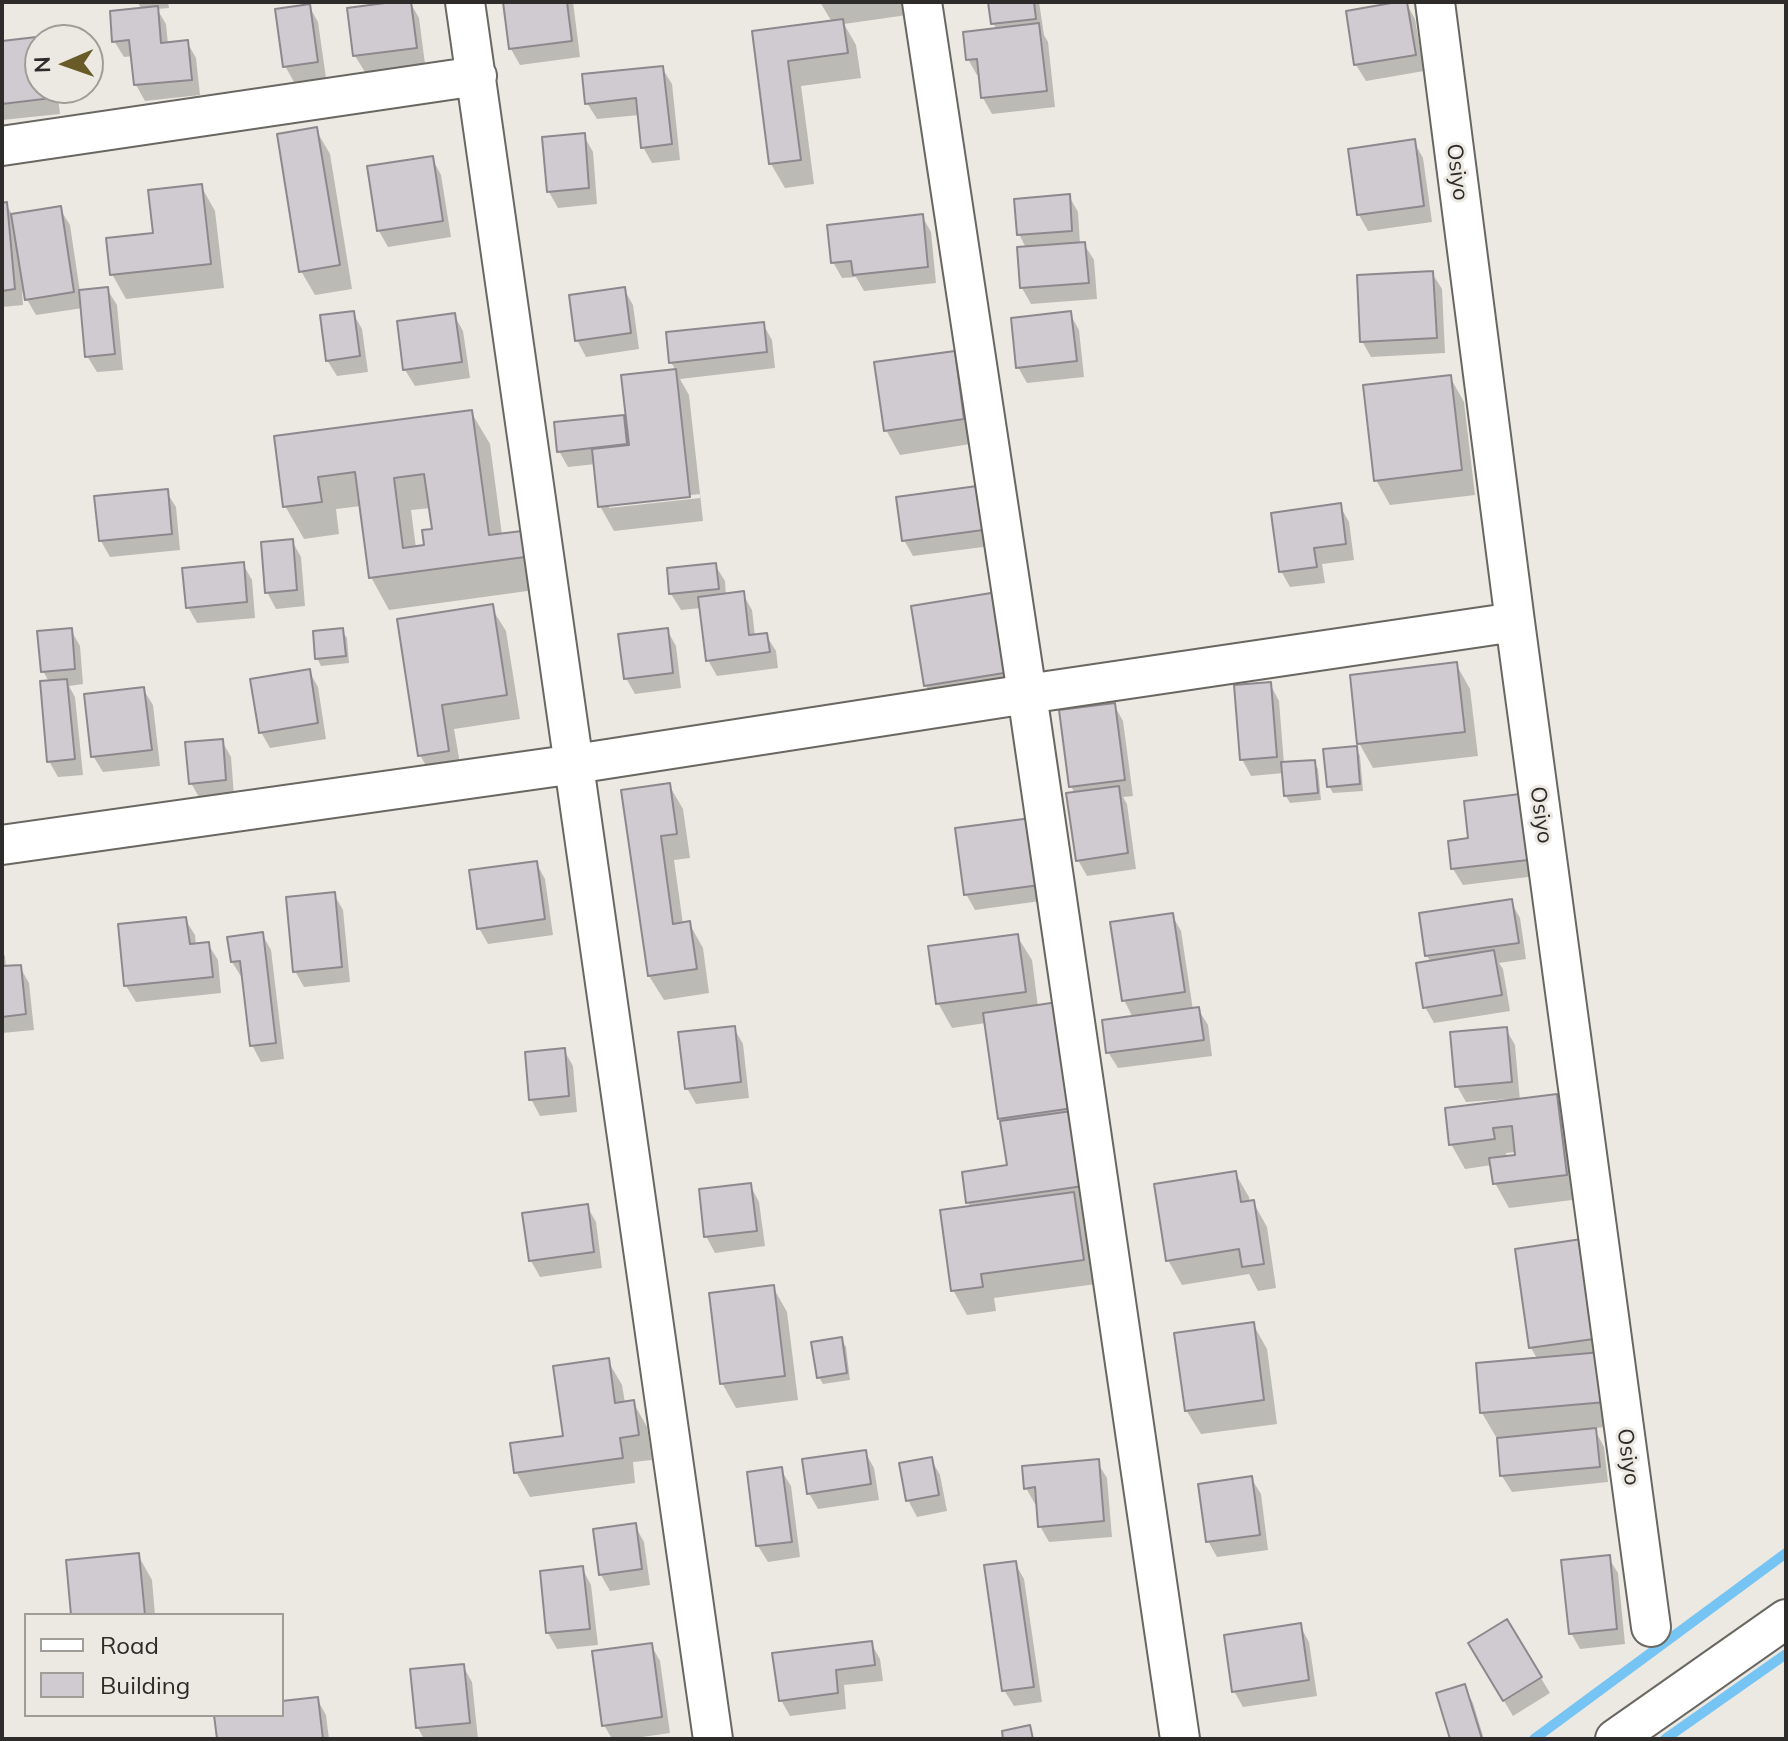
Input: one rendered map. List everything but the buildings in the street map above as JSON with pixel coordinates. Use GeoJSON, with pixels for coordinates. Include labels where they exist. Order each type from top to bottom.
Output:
{"type":"FeatureCollection","features":[{"type":"Feature","properties":{"kind":"street"},"geometry":{"type":"LineString","coordinates":[[465,2],[713,1739]]}},
{"type":"Feature","properties":{"kind":"street"},"geometry":{"type":"LineString","coordinates":[[922,2],[1180,1739]]}},
{"type":"Feature","properties":{"kind":"street","name":"Osiyo"},"geometry":{"type":"LineString","coordinates":[[1435,2],[1651,1627]]}},
{"type":"Feature","properties":{"kind":"street"},"geometry":{"type":"LineString","coordinates":[[2,146],[477,76]]}},
{"type":"Feature","properties":{"kind":"street"},"geometry":{"type":"LineString","coordinates":[[2,845],[575,764],[1515,622]]}},
{"type":"Feature","properties":{"kind":"street"},"geometry":{"type":"LineString","coordinates":[[1615,1739],[1786,1619]]}},
{"type":"Feature","properties":{"kind":"waterway"},"geometry":{"type":"LineString","coordinates":[[1534,1739],[1786,1553]]}},
{"type":"Feature","properties":{"kind":"waterway"},"geometry":{"type":"LineString","coordinates":[[1665,1739],[1786,1654]]}}]}
